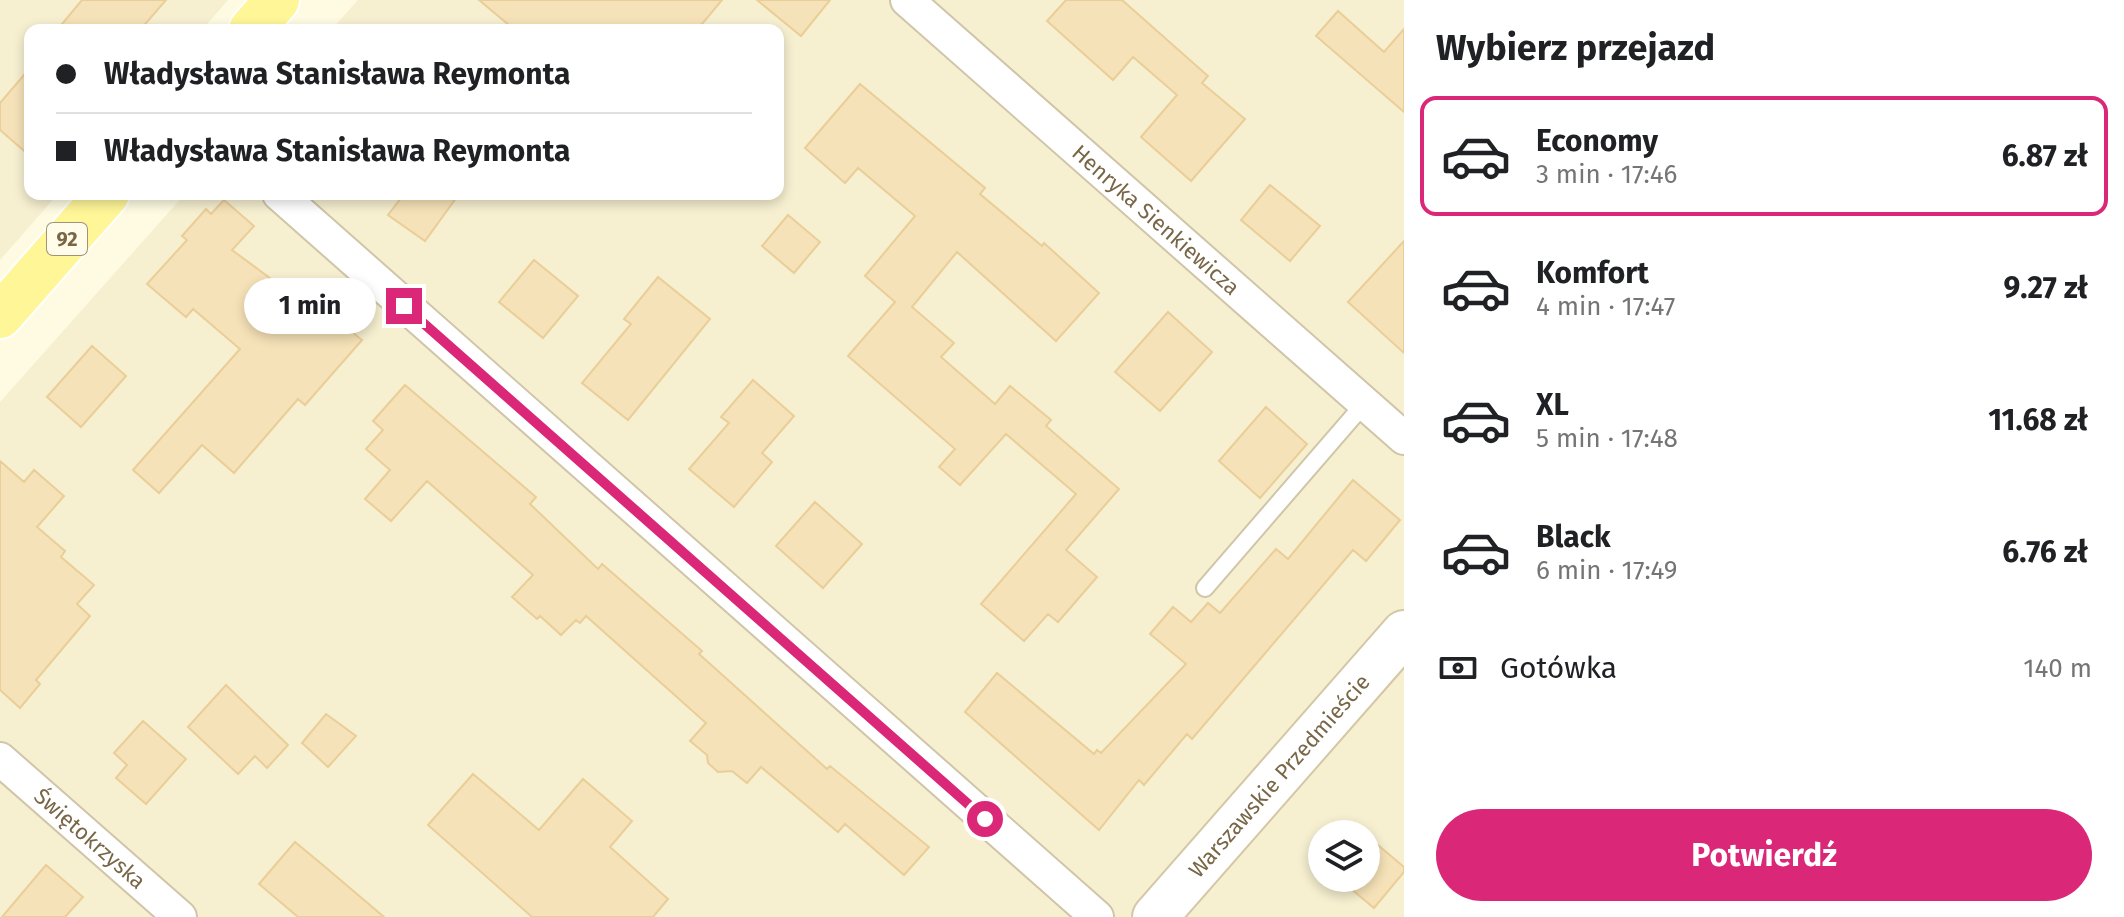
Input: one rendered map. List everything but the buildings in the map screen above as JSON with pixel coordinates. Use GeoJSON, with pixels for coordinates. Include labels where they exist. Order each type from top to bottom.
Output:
{"type":"FeatureCollection","features":[{"type":"Feature","properties":{"kind":"main road"},"geometry":{"type":"LineString","coordinates":[[256,24],[277,0]]}},
{"type":"Feature","properties":{"kind":"main road","name":"92"},"geometry":{"type":"LineString","coordinates":[[0,316],[102,200]]}},
{"type":"Feature","properties":{"kind":"street","name":"Henryka Sienkiewicza"},"geometry":{"type":"LineString","coordinates":[[907,0],[1404,438]]}},
{"type":"Feature","properties":{"kind":"street"},"geometry":{"type":"LineString","coordinates":[[286,200],[1097,917]]}},
{"type":"Feature","properties":{"kind":"street","name":"Warszawskie Przedmieście"},"geometry":{"type":"LineString","coordinates":[[1155,917],[1404,633]]}},
{"type":"Feature","properties":{"kind":"street","name":"Świętokrzyska"},"geometry":{"type":"LineString","coordinates":[[0,759],[180,917]]}},
{"type":"Feature","properties":{"kind":"lane"},"geometry":{"type":"LineString","coordinates":[[1205,588],[1364,404]]}},
{"type":"Feature","properties":{"kind":"shaded area"},"geometry":{"type":"Polygon","coordinates":[[[0,0],[228,0],[207,24],[24,24],[24,200],[53,200],[0,260],[0,0]]]}},
{"type":"Feature","properties":{"kind":"shaded area"},"geometry":{"type":"Polygon","coordinates":[[[358,0],[1404,0],[1404,917],[0,917],[0,402],[180,200],[784,200],[784,24],[336,24],[358,0]]]}},
{"type":"Feature","properties":{"kind":"route"},"geometry":{"type":"LineString","coordinates":[[404,306],[985,819]]}}]}
